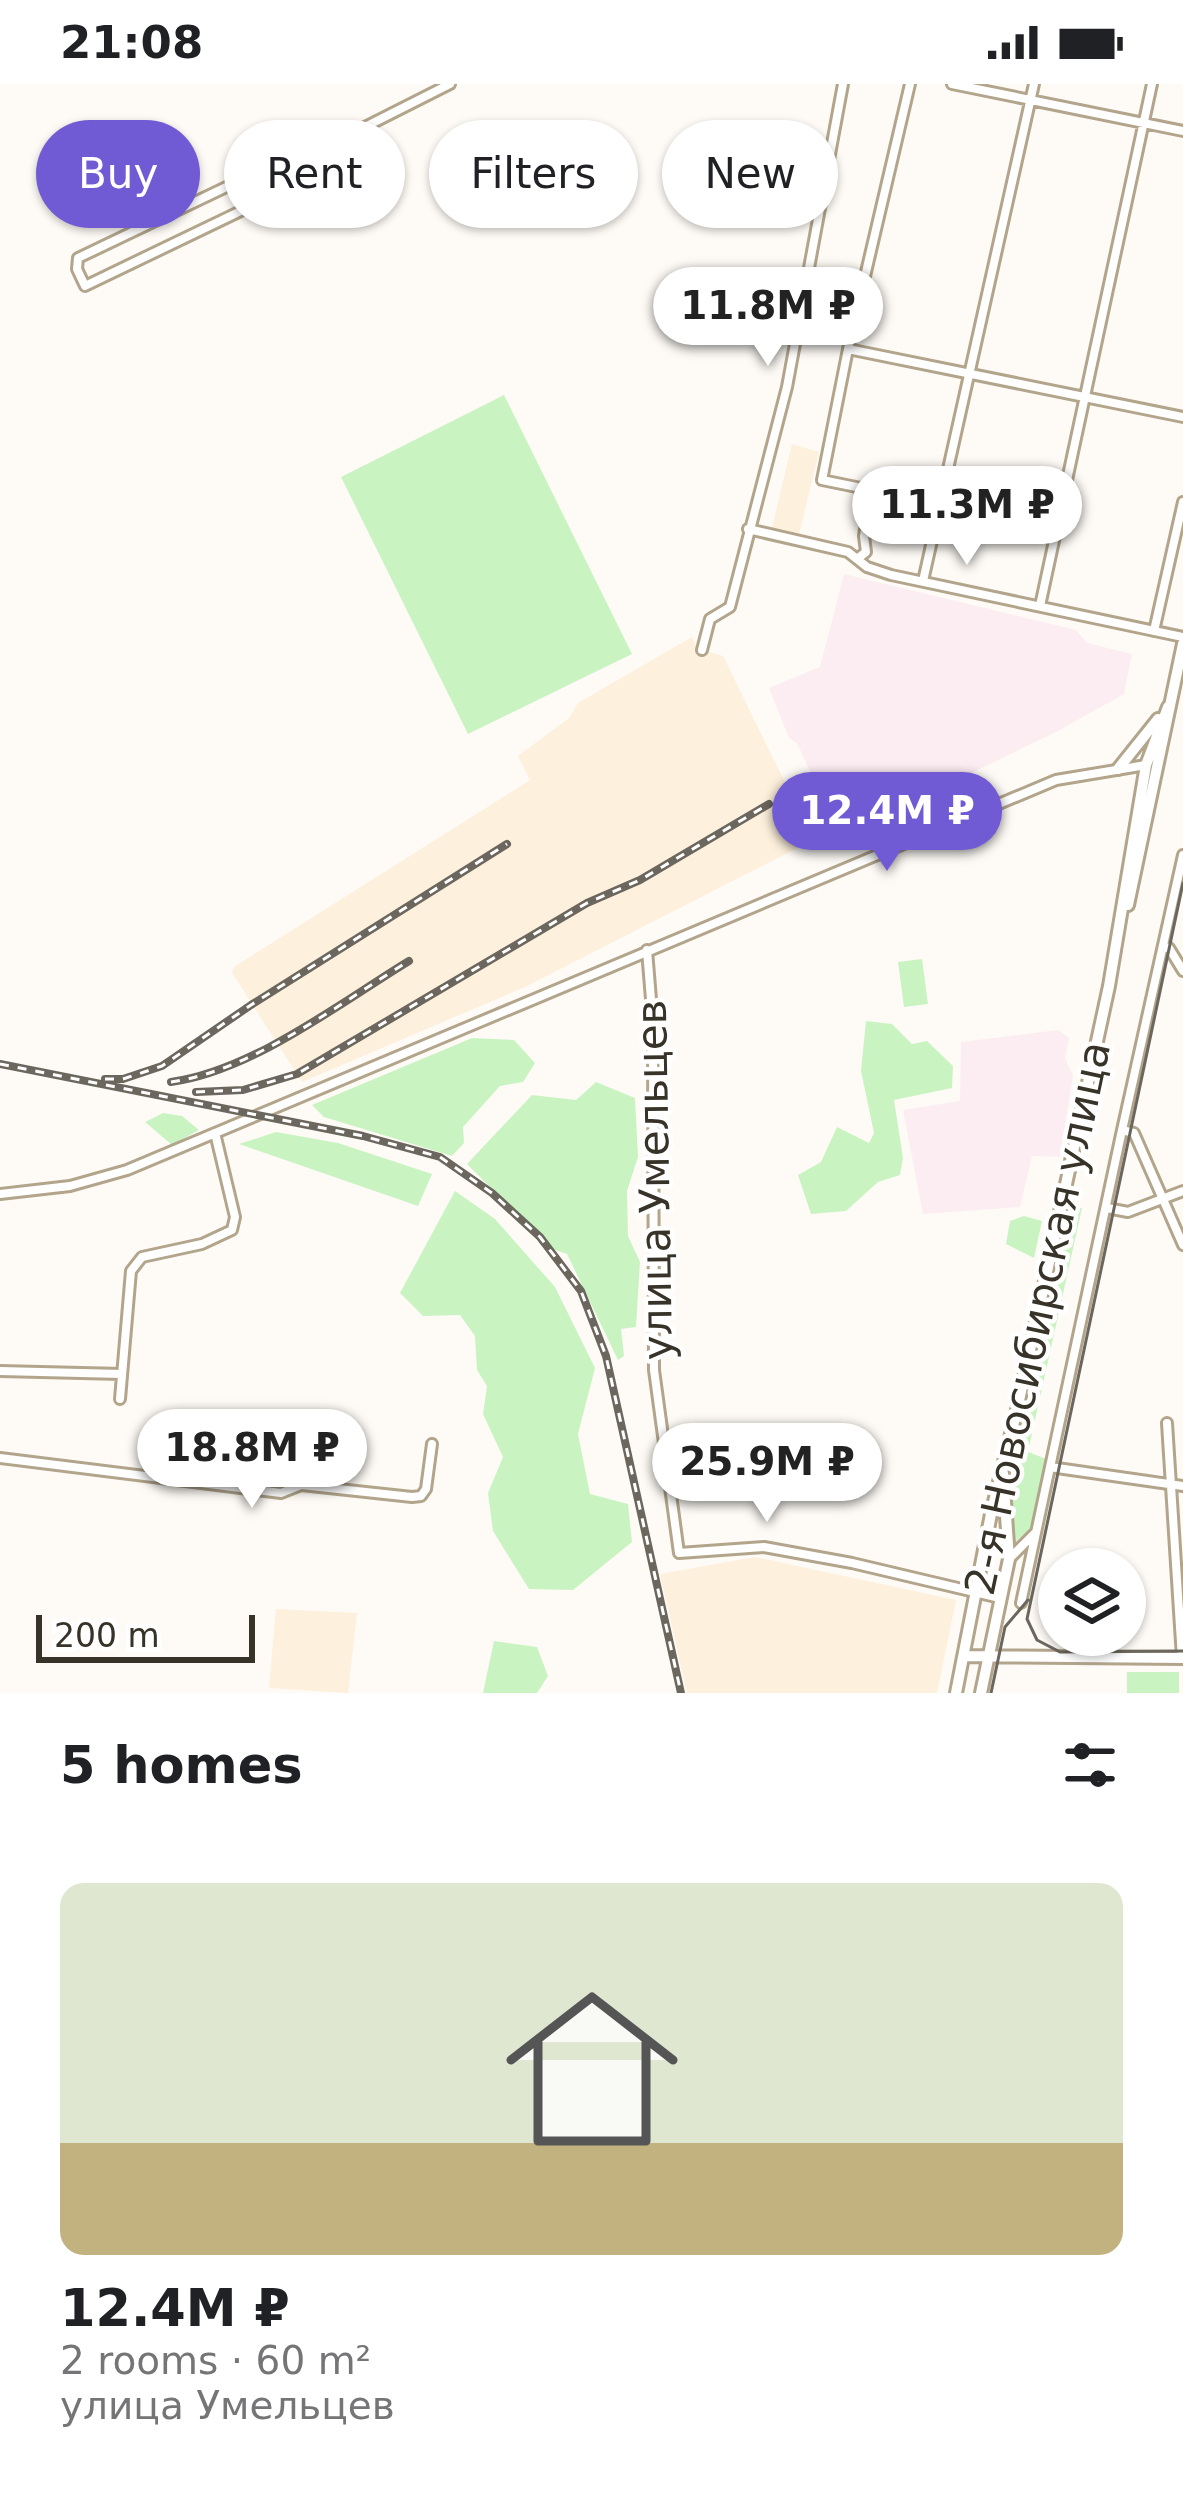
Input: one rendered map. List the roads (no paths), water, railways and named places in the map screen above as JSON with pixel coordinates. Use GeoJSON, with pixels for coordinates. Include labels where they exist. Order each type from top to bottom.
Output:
{"type":"FeatureCollection","features":[{"type":"Feature","properties":{"kind":"main road","name":"2-я Новосибирская улица"},"geometry":{"type":"LineString","coordinates":[[956,1693],[996,1489],[1183,640]]}},
{"type":"Feature","properties":{"kind":"main road"},"geometry":{"type":"LineString","coordinates":[[1118,769],[1168,707]]}},
{"type":"Feature","properties":{"kind":"main road"},"geometry":{"type":"LineString","coordinates":[[981,1693],[1009,1559],[1003,1470]]}},
{"type":"Feature","properties":{"kind":"main road"},"geometry":{"type":"LineString","coordinates":[[964,1656],[1182,1658]]}},
{"type":"Feature","properties":{"kind":"street"},"geometry":{"type":"LineString","coordinates":[[379,120],[450,84]]}},
{"type":"Feature","properties":{"kind":"street"},"geometry":{"type":"LineString","coordinates":[[702,650],[710,619],[730,607],[787,387],[843,84]]}},
{"type":"Feature","properties":{"kind":"street"},"geometry":{"type":"LineString","coordinates":[[857,559],[866,552],[871,490],[823,479],[910,84]]}},
{"type":"Feature","properties":{"kind":"street"},"geometry":{"type":"LineString","coordinates":[[952,84],[1183,131]]}},
{"type":"Feature","properties":{"kind":"street"},"geometry":{"type":"LineString","coordinates":[[923,581],[1034,84]]}},
{"type":"Feature","properties":{"kind":"street"},"geometry":{"type":"LineString","coordinates":[[1040,606],[1152,84]]}},
{"type":"Feature","properties":{"kind":"street"},"geometry":{"type":"LineString","coordinates":[[341,132],[349,135],[355,155],[85,286],[77,269],[78,258],[341,132]]}},
{"type":"Feature","properties":{"kind":"street"},"geometry":{"type":"LineString","coordinates":[[848,349],[1183,416]]}},
{"type":"Feature","properties":{"kind":"street"},"geometry":{"type":"LineString","coordinates":[[1154,631],[1183,502]]}},
{"type":"Feature","properties":{"kind":"street"},"geometry":{"type":"LineString","coordinates":[[748,529],[848,552],[879,571],[1183,640]]}},
{"type":"Feature","properties":{"kind":"street","name":"улица Умельцев"},"geometry":{"type":"LineString","coordinates":[[0,1194],[97,1180],[1056,780],[1152,766]]}},
{"type":"Feature","properties":{"kind":"street"},"geometry":{"type":"LineString","coordinates":[[1021,1603],[1183,855]]}},
{"type":"Feature","properties":{"kind":"street"},"geometry":{"type":"LineString","coordinates":[[1163,946],[1183,971]]}},
{"type":"Feature","properties":{"kind":"street","name":"улица Умельцев"},"geometry":{"type":"LineString","coordinates":[[647,950],[653,1024],[654,1370],[679,1553],[764,1546],[977,1594]]}},
{"type":"Feature","properties":{"kind":"street"},"geometry":{"type":"LineString","coordinates":[[1121,1130],[1134,1133],[1183,1245]]}},
{"type":"Feature","properties":{"kind":"street"},"geometry":{"type":"LineString","coordinates":[[120,1399],[130,1271],[142,1257],[202,1244],[232,1230],[235,1217],[214,1133]]}},
{"type":"Feature","properties":{"kind":"street"},"geometry":{"type":"LineString","coordinates":[[1107,1208],[1128,1212],[1183,1191]]}},
{"type":"Feature","properties":{"kind":"street"},"geometry":{"type":"LineString","coordinates":[[0,1371],[122,1374]]}},
{"type":"Feature","properties":{"kind":"street"},"geometry":{"type":"LineString","coordinates":[[1167,1423],[1178,1486],[1182,1658]]}},
{"type":"Feature","properties":{"kind":"street"},"geometry":{"type":"LineString","coordinates":[[0,1458],[281,1493],[302,1485],[412,1497],[426,1489],[432,1444]]}},
{"type":"Feature","properties":{"kind":"street"},"geometry":{"type":"LineString","coordinates":[[1050,1467],[1178,1486]]}},
{"type":"Feature","properties":{"kind":"street"},"geometry":{"type":"LineString","coordinates":[[1009,1559],[1036,1532]]}},
{"type":"Feature","properties":{"kind":"street"},"geometry":{"type":"LineString","coordinates":[[977,1594],[1000,1598]]}},
{"type":"Feature","properties":{"kind":"tram line"},"geometry":{"type":"LineString","coordinates":[[1183,883],[1027,1619],[1037,1640],[1060,1652],[1183,1651]]}},
{"type":"Feature","properties":{"kind":"tram line"},"geometry":{"type":"LineString","coordinates":[[991,1693],[1005,1627],[1028,1600]]}},
{"type":"Feature","properties":{"kind":"railway"},"geometry":{"type":"LineString","coordinates":[[196,1092],[243,1090],[297,1074],[587,903],[640,880],[769,804]]}},
{"type":"Feature","properties":{"kind":"railway"},"geometry":{"type":"LineString","coordinates":[[105,1079],[123,1079],[162,1066],[507,844]]}},
{"type":"Feature","properties":{"kind":"railway"},"geometry":{"type":"LineString","coordinates":[[171,1082],[264,1050],[409,961]]}},
{"type":"Feature","properties":{"kind":"railway"},"geometry":{"type":"LineString","coordinates":[[0,1064],[363,1136],[440,1157],[492,1193],[540,1237],[581,1291],[606,1356],[681,1693]]}}]}
